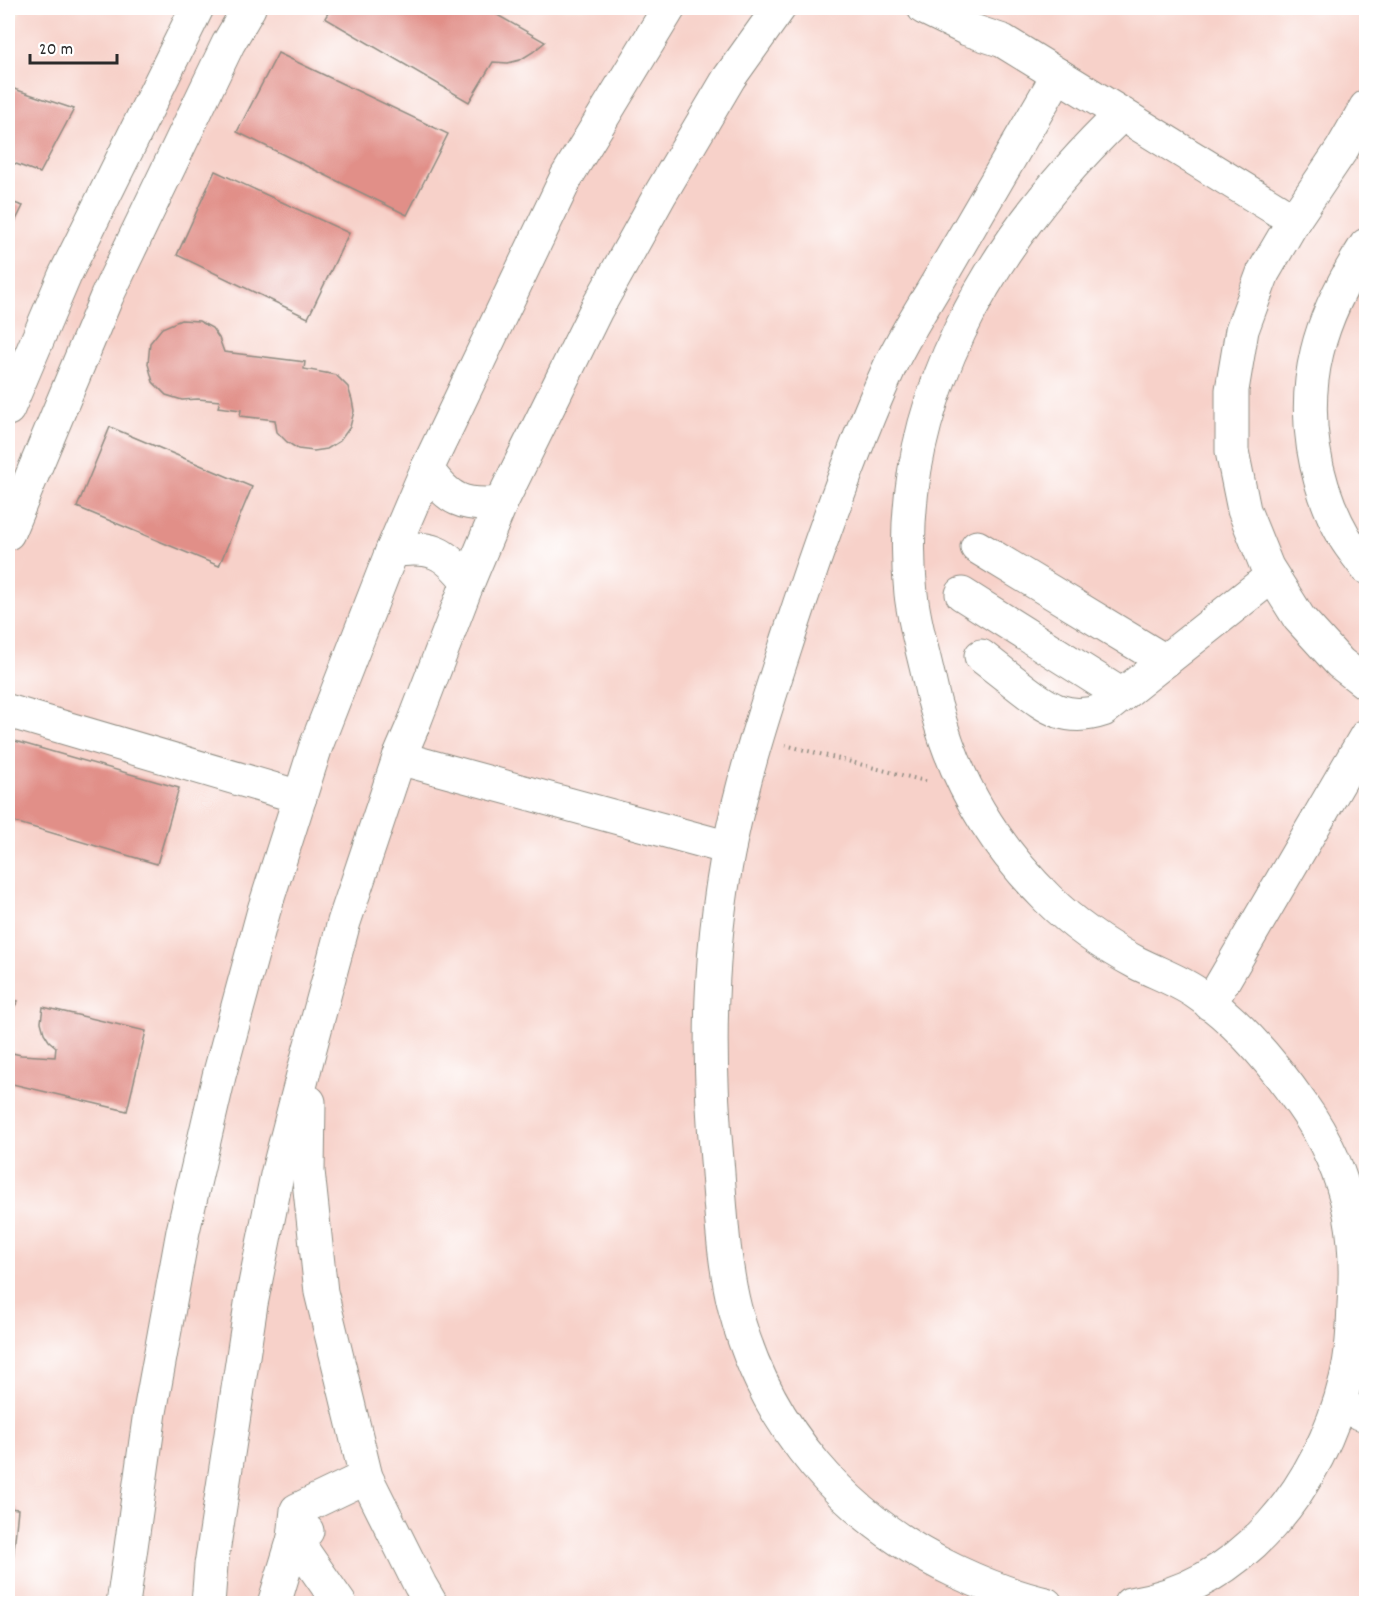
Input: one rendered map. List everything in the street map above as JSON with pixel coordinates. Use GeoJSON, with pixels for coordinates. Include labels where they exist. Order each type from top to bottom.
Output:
{"type":"FeatureCollection","features":[{"type":"Feature","properties":{"kind":"street"},"geometry":{"type":"LineString","coordinates":[[8,409],[65,275],[197,8]]}},
{"type":"Feature","properties":{"kind":"street"},"geometry":{"type":"LineString","coordinates":[[8,533],[107,296],[228,44],[249,8]]}},
{"type":"Feature","properties":{"kind":"street"},"geometry":{"type":"LineString","coordinates":[[123,1604],[150,1412],[183,1231],[219,1076],[264,910],[316,746],[392,551],[427,469],[567,176],[669,8]]}},
{"type":"Feature","properties":{"kind":"street"},"geometry":{"type":"LineString","coordinates":[[208,1604],[211,1564],[251,1304],[277,1175],[344,922],[399,758],[501,503],[596,310],[729,78],[778,8]]}},
{"type":"Feature","properties":{"kind":"street"},"geometry":{"type":"LineString","coordinates":[[924,8],[967,29],[1003,41],[1294,220]]}},
{"type":"Feature","properties":{"kind":"street"},"geometry":{"type":"LineString","coordinates":[[978,8],[1003,41]]}},
{"type":"Feature","properties":{"kind":"street"},"geometry":{"type":"LineString","coordinates":[[1046,1604],[994,1589],[904,1544],[845,1497],[820,1471],[777,1412],[760,1380],[747,1346],[735,1309],[727,1271],[714,1135],[711,1020],[719,916],[729,848],[742,791],[800,604],[828,523],[861,434],[892,360],[1058,75]]}},
{"type":"Feature","properties":{"kind":"street"},"geometry":{"type":"LineString","coordinates":[[1366,106],[1263,273],[1242,330],[1232,390],[1232,451],[1244,510],[1267,567],[1299,618],[1340,663],[1366,683]]}},
{"type":"Feature","properties":{"kind":"street"},"geometry":{"type":"LineString","coordinates":[[1122,114],[1060,178],[1006,249],[980,292],[937,385],[923,427],[914,471],[909,515],[912,595],[918,634],[937,713],[968,791],[1006,852],[1028,879],[1080,927],[1109,947],[1139,964],[1172,978],[1210,1004],[1238,1028],[1266,1058],[1297,1098],[1320,1133],[1341,1181],[1350,1212],[1356,1276],[1352,1342],[1347,1374],[1353,1410],[1317,1458],[1295,1496],[1251,1547],[1227,1565],[1201,1581],[1173,1593],[1130,1604]]}},
{"type":"Feature","properties":{"kind":"street"},"geometry":{"type":"LineString","coordinates":[[1366,245],[1332,307],[1316,353],[1310,400],[1312,448],[1324,494],[1345,538],[1366,567]]}},
{"type":"Feature","properties":{"kind":"street"},"geometry":{"type":"LineString","coordinates":[[427,469],[439,487],[458,500],[479,505],[501,503]]}},
{"type":"Feature","properties":{"kind":"street"},"geometry":{"type":"LineString","coordinates":[[976,547],[1165,660]]}},
{"type":"Feature","properties":{"kind":"street"},"geometry":{"type":"LineString","coordinates":[[392,551],[414,548],[436,552],[454,564],[468,582]]}},
{"type":"Feature","properties":{"kind":"street"},"geometry":{"type":"LineString","coordinates":[[981,656],[1052,710],[1079,716],[1092,714],[1103,710],[1272,576]]}},
{"type":"Feature","properties":{"kind":"street"},"geometry":{"type":"LineString","coordinates":[[962,594],[1122,695]]}},
{"type":"Feature","properties":{"kind":"street"},"geometry":{"type":"LineString","coordinates":[[8,711],[300,797]]}},
{"type":"Feature","properties":{"kind":"street"},"geometry":{"type":"LineString","coordinates":[[1210,1004],[1366,736]]}},
{"type":"Feature","properties":{"kind":"street"},"geometry":{"type":"LineString","coordinates":[[399,758],[729,848]]}},
{"type":"Feature","properties":{"kind":"street"},"geometry":{"type":"LineString","coordinates":[[309,1048],[308,1171],[321,1292],[371,1486],[431,1604]]}},
{"type":"Feature","properties":{"kind":"street"},"geometry":{"type":"LineString","coordinates":[[274,1604],[295,1524],[371,1486]]}},
{"type":"Feature","properties":{"kind":"street"},"geometry":{"type":"LineString","coordinates":[[295,1524],[328,1602]]}},
{"type":"Feature","properties":{"kind":"path"},"geometry":{"type":"LineString","coordinates":[[757,738],[968,791]]}},
{"type":"Feature","properties":{"kind":"shaded area"},"geometry":{"type":"Polygon","coordinates":[[[21,8],[1366,8],[1366,1603],[8,1604],[8,45],[21,8]]]}},
{"type":"Feature","properties":{"kind":"building"},"geometry":{"type":"Polygon","coordinates":[[[331,8],[485,8],[545,42],[520,60],[508,63],[493,62],[469,102],[325,18],[331,8]]]}},
{"type":"Feature","properties":{"kind":"building"},"geometry":{"type":"Polygon","coordinates":[[[278,53],[448,134],[407,215],[237,132],[278,53]]]}},
{"type":"Feature","properties":{"kind":"building"},"geometry":{"type":"Polygon","coordinates":[[[8,87],[74,109],[40,173],[8,161],[8,87]]]}},
{"type":"Feature","properties":{"kind":"building"},"geometry":{"type":"Polygon","coordinates":[[[215,171],[349,233],[308,318],[177,255],[215,171]]]}},
{"type":"Feature","properties":{"kind":"building"},"geometry":{"type":"Polygon","coordinates":[[[8,201],[23,206],[8,236],[8,201]]]}},
{"type":"Feature","properties":{"kind":"building"},"geometry":{"type":"Polygon","coordinates":[[[181,320],[199,321],[212,328],[224,352],[305,362],[304,369],[336,375],[348,387],[352,400],[354,411],[350,427],[340,441],[327,449],[314,451],[298,449],[277,432],[275,420],[240,416],[241,410],[218,407],[220,401],[182,400],[166,395],[153,382],[148,364],[150,343],[162,328],[181,320]]]}},
{"type":"Feature","properties":{"kind":"building"},"geometry":{"type":"Polygon","coordinates":[[[110,427],[252,487],[219,566],[77,507],[110,427]]]}},
{"type":"Feature","properties":{"kind":"building"},"geometry":{"type":"Polygon","coordinates":[[[8,739],[179,788],[157,864],[8,820],[8,739]]]}},
{"type":"Feature","properties":{"kind":"building"},"geometry":{"type":"Polygon","coordinates":[[[8,999],[18,1001],[8,1017],[8,999]]]}},
{"type":"Feature","properties":{"kind":"building"},"geometry":{"type":"Polygon","coordinates":[[[43,1007],[146,1031],[127,1111],[8,1083],[8,1052],[55,1057],[56,1047],[44,1033],[41,1022],[43,1007]]]}},
{"type":"Feature","properties":{"kind":"building"},"geometry":{"type":"Polygon","coordinates":[[[8,1508],[18,1509],[12,1570],[8,1577],[8,1508]]]}}]}
